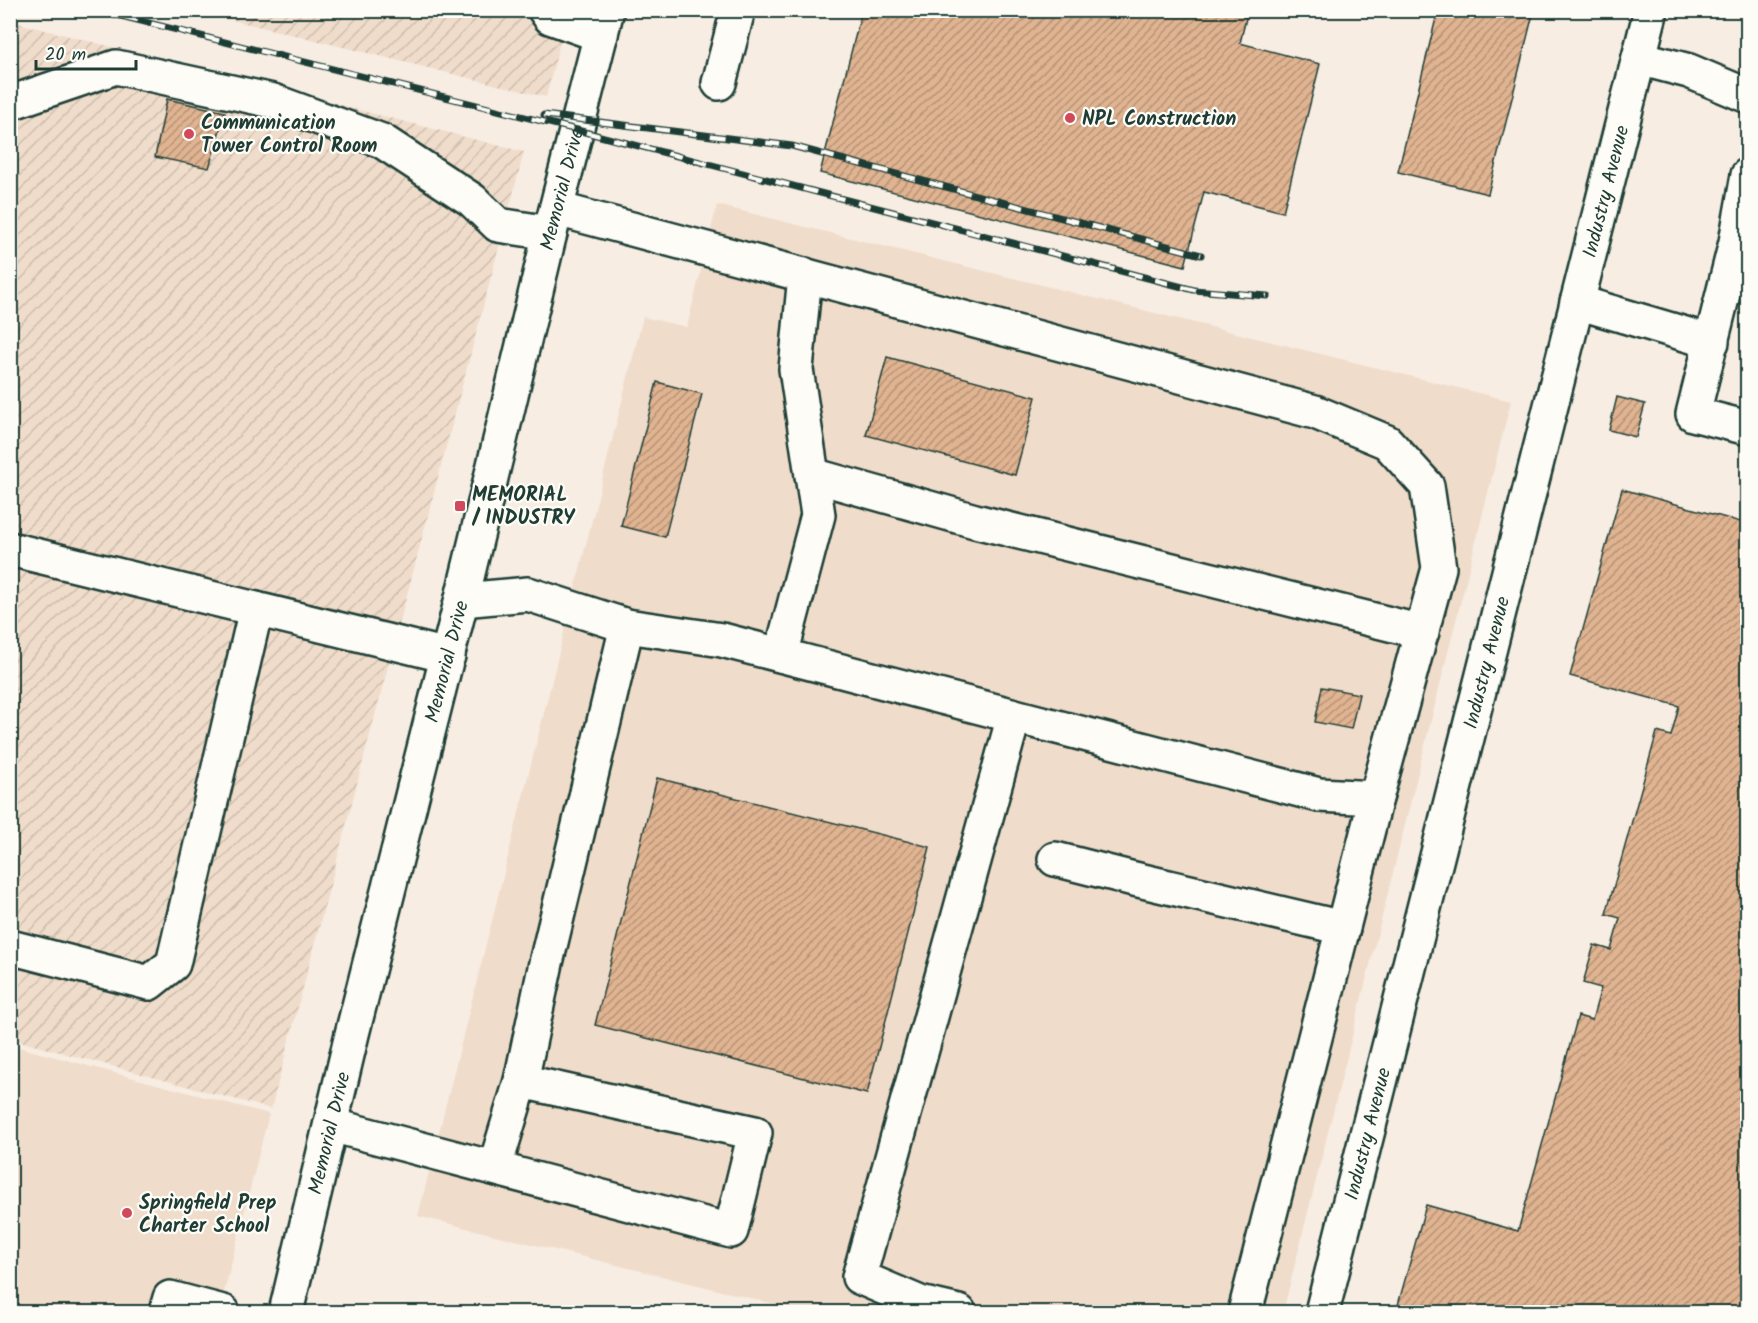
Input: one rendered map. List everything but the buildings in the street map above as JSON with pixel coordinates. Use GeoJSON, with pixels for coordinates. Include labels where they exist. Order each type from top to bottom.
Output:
{"type":"FeatureCollection","features":[{"type":"Feature","properties":{"kind":"street"},"geometry":{"type":"LineString","coordinates":[[545,10],[550,17],[604,23]]}},
{"type":"Feature","properties":{"kind":"street"},"geometry":{"type":"LineString","coordinates":[[719,83],[738,10]]}},
{"type":"Feature","properties":{"kind":"street","name":"Industry Avenue"},"geometry":{"type":"LineString","coordinates":[[1322,1312],[1651,10]]}},
{"type":"Feature","properties":{"kind":"street","name":"Memorial Drive"},"geometry":{"type":"LineString","coordinates":[[286,1312],[358,1011],[604,23]]}},
{"type":"Feature","properties":{"kind":"street"},"geometry":{"type":"LineString","coordinates":[[1639,58],[1689,72],[1748,96]]}},
{"type":"Feature","properties":{"kind":"street"},"geometry":{"type":"LineString","coordinates":[[10,103],[116,67],[273,101],[382,141],[472,200],[498,225],[554,221],[805,274],[1314,412],[1387,442],[1427,486],[1439,568],[1376,798],[1245,1312]]}},
{"type":"Feature","properties":{"kind":"street"},"geometry":{"type":"LineString","coordinates":[[1748,175],[1742,243],[1693,414],[1748,428]]}},
{"type":"Feature","properties":{"kind":"street"},"geometry":{"type":"LineString","coordinates":[[781,655],[819,515],[796,369],[805,274]]}},
{"type":"Feature","properties":{"kind":"street"},"geometry":{"type":"LineString","coordinates":[[1577,302],[1712,342]]}},
{"type":"Feature","properties":{"kind":"street"},"geometry":{"type":"LineString","coordinates":[[812,475],[975,521],[1422,632]]}},
{"type":"Feature","properties":{"kind":"street"},"geometry":{"type":"LineString","coordinates":[[10,549],[448,656]]}},
{"type":"Feature","properties":{"kind":"street"},"geometry":{"type":"LineString","coordinates":[[462,600],[528,594],[627,626],[722,640],[1318,795],[1376,798]]}},
{"type":"Feature","properties":{"kind":"street"},"geometry":{"type":"LineString","coordinates":[[10,947],[149,983],[173,964],[256,609]]}},
{"type":"Feature","properties":{"kind":"street"},"geometry":{"type":"LineString","coordinates":[[495,1167],[521,1081],[546,963],[627,626]]}},
{"type":"Feature","properties":{"kind":"street"},"geometry":{"type":"LineString","coordinates":[[959,1312],[920,1303],[859,1277],[1014,716]]}},
{"type":"Feature","properties":{"kind":"street"},"geometry":{"type":"LineString","coordinates":[[1055,859],[1343,928]]}},
{"type":"Feature","properties":{"kind":"street"},"geometry":{"type":"LineString","coordinates":[[331,1125],[731,1231],[754,1132],[521,1081]]}},
{"type":"Feature","properties":{"kind":"street"},"geometry":{"type":"LineString","coordinates":[[166,1312],[170,1298],[223,1312]]}},
{"type":"Feature","properties":{"kind":"shaded area"},"geometry":{"type":"Polygon","coordinates":[[[196,11],[568,11],[546,97],[196,11]]]}},
{"type":"Feature","properties":{"kind":"shaded area"},"geometry":{"type":"Polygon","coordinates":[[[10,21],[524,152],[271,1109],[11,1039],[10,21]]]}},
{"type":"Feature","properties":{"kind":"shaded area"},"geometry":{"type":"Polygon","coordinates":[[[717,205],[1511,401],[1283,1312],[807,1312],[418,1216],[643,317],[687,327],[717,205]]]}},
{"type":"Feature","properties":{"kind":"shaded area","name":"Springfield Prep Charter School"},"geometry":{"type":"Polygon","coordinates":[[[10,1045],[269,1114],[219,1312],[11,1312],[10,1045]]]}},
{"type":"Feature","properties":{"kind":"railway"},"geometry":{"type":"LineString","coordinates":[[97,10],[577,130],[1194,290],[1267,296]]}},
{"type":"Feature","properties":{"kind":"railway"},"geometry":{"type":"LineString","coordinates":[[544,115],[792,146],[1201,255]]}},
{"type":"Feature","properties":{"kind":"place","name":"NPL Construction"},"geometry":{"type":"Point","coordinates":[1070,118]}},
{"type":"Feature","properties":{"kind":"place","name":"Communication Tower Control Room"},"geometry":{"type":"Point","coordinates":[189,134]}},
{"type":"Feature","properties":{"kind":"place","name":"MEMORIAL / INDUSTRY"},"geometry":{"type":"Point","coordinates":[460,506]}},
{"type":"Feature","properties":{"kind":"place","name":"Springfield Prep Charter School"},"geometry":{"type":"Point","coordinates":[127,1213]}}]}
